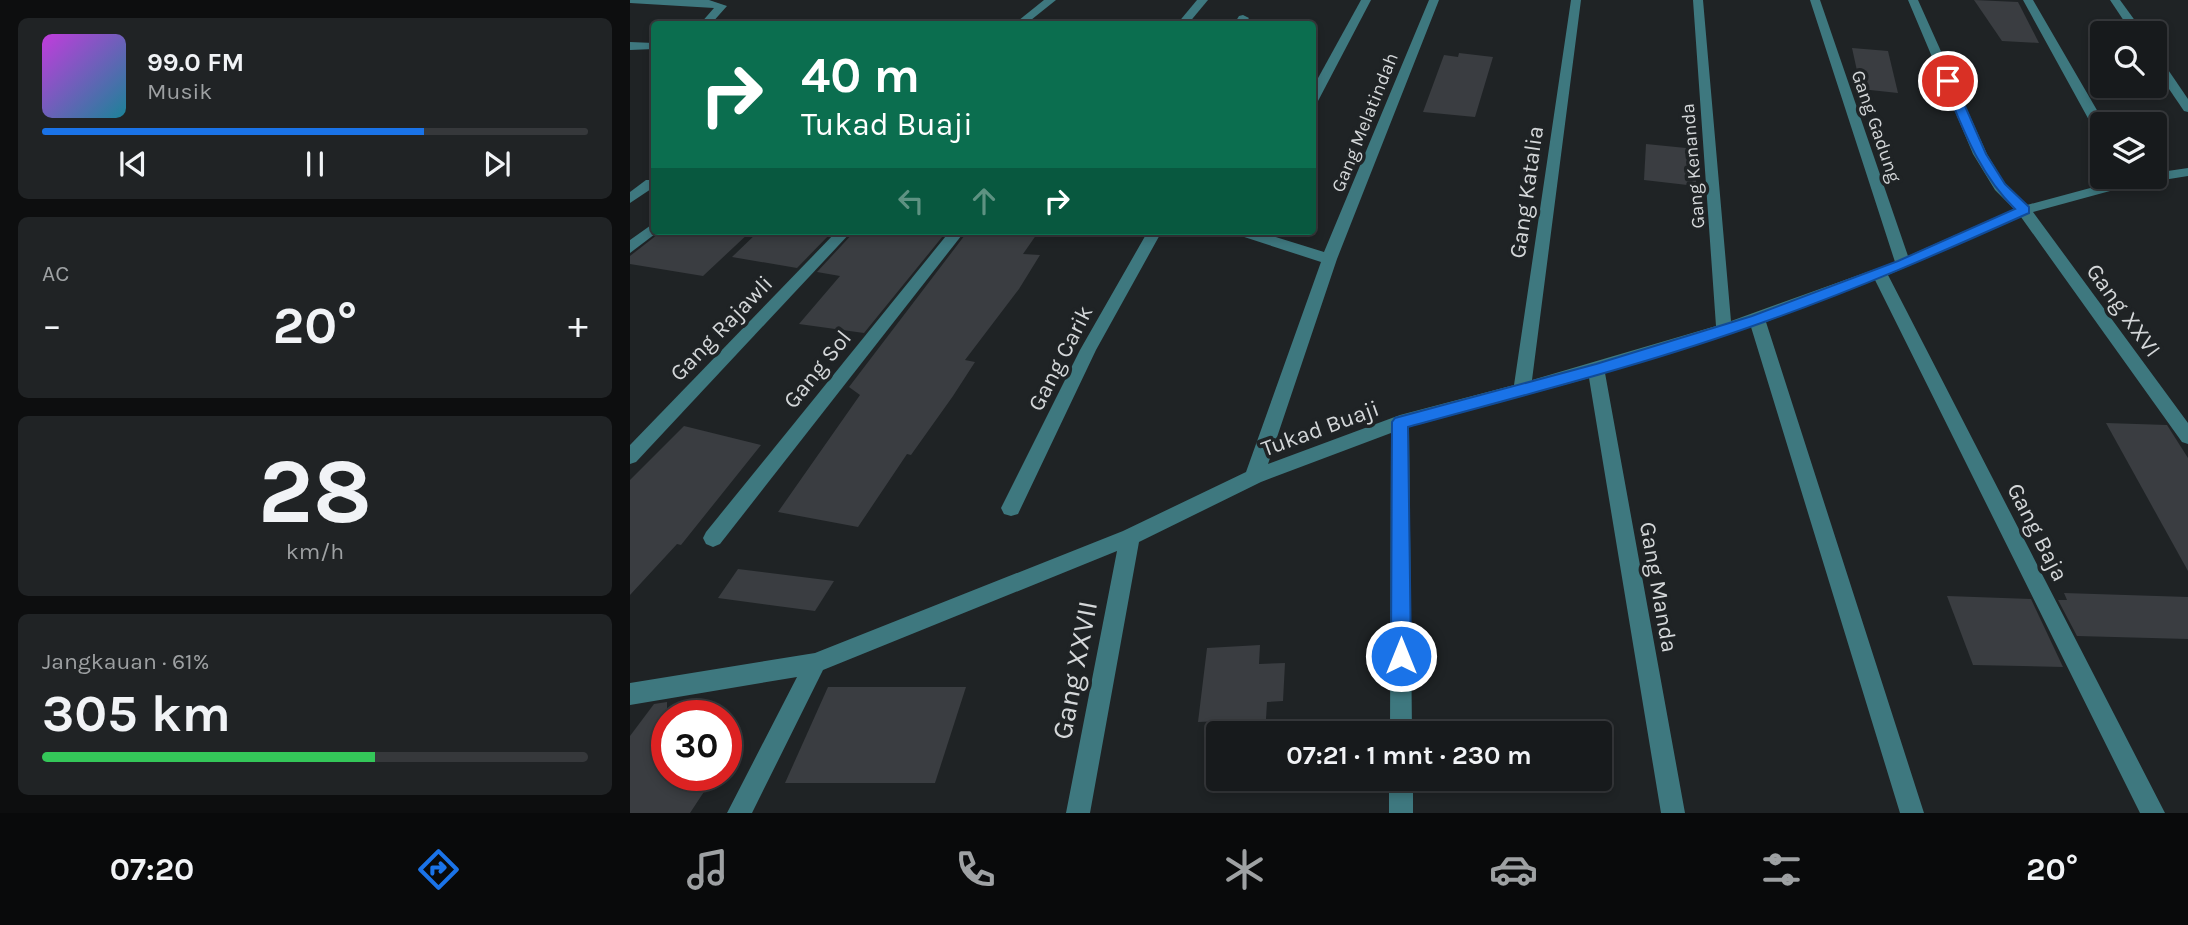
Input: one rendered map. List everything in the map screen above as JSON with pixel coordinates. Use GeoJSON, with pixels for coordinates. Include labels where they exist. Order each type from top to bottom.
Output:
{"type":"FeatureCollection","features":[{"type":"Feature","properties":{"kind":"street"},"geometry":{"type":"LineString","coordinates":[[630,0],[703,2],[721,6],[708,21]]}},
{"type":"Feature","properties":{"kind":"street"},"geometry":{"type":"LineString","coordinates":[[1023,21],[1051,0]]}},
{"type":"Feature","properties":{"kind":"street"},"geometry":{"type":"LineString","coordinates":[[1185,21],[1203,0]]}},
{"type":"Feature","properties":{"kind":"street"},"geometry":{"type":"LineString","coordinates":[[1316,94],[1366,0]]}},
{"type":"Feature","properties":{"kind":"street","name":"Gang Melatindah"},"geometry":{"type":"LineString","coordinates":[[1329,259],[1434,0]]}},
{"type":"Feature","properties":{"kind":"street","name":"Gang Katalia"},"geometry":{"type":"LineString","coordinates":[[1522,391],[1576,0]]}},
{"type":"Feature","properties":{"kind":"street","name":"Gang Kenanda"},"geometry":{"type":"LineString","coordinates":[[1698,0],[1724,330]]}},
{"type":"Feature","properties":{"kind":"street","name":"Gang Gadung"},"geometry":{"type":"LineString","coordinates":[[1815,0],[1903,264]]}},
{"type":"Feature","properties":{"kind":"street","name":"Gang XXVI"},"geometry":{"type":"LineString","coordinates":[[1913,0],[1980,154],[2000,187],[2024,210],[2188,437]]}},
{"type":"Feature","properties":{"kind":"street"},"geometry":{"type":"LineString","coordinates":[[2028,0],[2091,112]]}},
{"type":"Feature","properties":{"kind":"street"},"geometry":{"type":"LineString","coordinates":[[2115,0],[2129,21]]}},
{"type":"Feature","properties":{"kind":"street"},"geometry":{"type":"LineString","coordinates":[[630,46],[651,46]]}},
{"type":"Feature","properties":{"kind":"street"},"geometry":{"type":"LineString","coordinates":[[2167,77],[2188,107]]}},
{"type":"Feature","properties":{"kind":"street","name":"Tukad Buaji"},"geometry":{"type":"LineString","coordinates":[[2167,174],[2188,172]]}},
{"type":"Feature","properties":{"kind":"street"},"geometry":{"type":"LineString","coordinates":[[630,186],[651,182]]}},
{"type":"Feature","properties":{"kind":"street"},"geometry":{"type":"LineString","coordinates":[[630,199],[651,183]]}},
{"type":"Feature","properties":{"kind":"street","name":"Tukad Buaji"},"geometry":{"type":"LineString","coordinates":[[1254,477],[1400,422],[1596,370],[1758,319],[1903,264],[2024,210],[2095,189]]}},
{"type":"Feature","properties":{"kind":"street"},"geometry":{"type":"LineString","coordinates":[[630,248],[651,230]]}},
{"type":"Feature","properties":{"kind":"street","name":"Gang Rajawli"},"geometry":{"type":"LineString","coordinates":[[630,457],[841,235]]}},
{"type":"Feature","properties":{"kind":"street","name":"Gang Sol"},"geometry":{"type":"LineString","coordinates":[[713,538],[955,235]]}},
{"type":"Feature","properties":{"kind":"street","name":"Gang Carik"},"geometry":{"type":"LineString","coordinates":[[1011,508],[1088,350],[1153,235]]}},
{"type":"Feature","properties":{"kind":"street"},"geometry":{"type":"LineString","coordinates":[[1254,235],[1329,259]]}},
{"type":"Feature","properties":{"kind":"street","name":"Tukad Buaji"},"geometry":{"type":"LineString","coordinates":[[1254,477],[1329,259]]}},
{"type":"Feature","properties":{"kind":"street","name":"Gang Baja"},"geometry":{"type":"LineString","coordinates":[[1879,273],[2153,813]]}},
{"type":"Feature","properties":{"kind":"street"},"geometry":{"type":"LineString","coordinates":[[1758,319],[1912,813]]}},
{"type":"Feature","properties":{"kind":"street","name":"Gang Manda"},"geometry":{"type":"LineString","coordinates":[[1596,370],[1673,813]]}},
{"type":"Feature","properties":{"kind":"street"},"geometry":{"type":"LineString","coordinates":[[1400,422],[1401,721]]}},
{"type":"Feature","properties":{"kind":"street"},"geometry":{"type":"LineString","coordinates":[[630,694],[815,663],[1130,537],[1254,477]]}},
{"type":"Feature","properties":{"kind":"street","name":"Gang XXVII"},"geometry":{"type":"LineString","coordinates":[[1077,813],[1130,537]]}},
{"type":"Feature","properties":{"kind":"street"},"geometry":{"type":"LineString","coordinates":[[740,813],[815,663]]}},
{"type":"Feature","properties":{"kind":"street"},"geometry":{"type":"LineString","coordinates":[[1401,791],[1402,813]]}},
{"type":"Feature","properties":{"kind":"building"},"geometry":{"type":"Polygon","coordinates":[[[1974,0],[2018,2],[2039,43],[2002,41],[1974,0]]]}},
{"type":"Feature","properties":{"kind":"building"},"geometry":{"type":"Polygon","coordinates":[[[1852,48],[1888,51],[1898,93],[1861,89],[1852,48]]]}},
{"type":"Feature","properties":{"kind":"building"},"geometry":{"type":"Polygon","coordinates":[[[1459,53],[1493,57],[1475,117],[1423,112],[1444,55],[1458,57],[1459,53]]]}},
{"type":"Feature","properties":{"kind":"building"},"geometry":{"type":"Polygon","coordinates":[[[1646,144],[1696,149],[1696,186],[1644,180],[1646,144]]]}},
{"type":"Feature","properties":{"kind":"building"},"geometry":{"type":"Polygon","coordinates":[[[657,235],[747,235],[703,276],[630,264],[630,256],[657,235]]]}},
{"type":"Feature","properties":{"kind":"building"},"geometry":{"type":"Polygon","coordinates":[[[755,235],[829,235],[797,268],[732,257],[755,235]]]}},
{"type":"Feature","properties":{"kind":"building"},"geometry":{"type":"Polygon","coordinates":[[[851,235],[944,235],[864,333],[799,324],[840,276],[817,272],[851,235]]]}},
{"type":"Feature","properties":{"kind":"building"},"geometry":{"type":"Polygon","coordinates":[[[965,235],[1036,235],[1023,254],[1040,255],[1019,289],[965,360],[975,362],[911,455],[907,454],[858,527],[778,512],[860,395],[849,387],[965,235]]]}},
{"type":"Feature","properties":{"kind":"building"},"geometry":{"type":"Polygon","coordinates":[[[2106,423],[2167,425],[2188,458],[2188,571],[2106,423]]]}},
{"type":"Feature","properties":{"kind":"building"},"geometry":{"type":"Polygon","coordinates":[[[684,426],[761,445],[681,545],[677,544],[630,595],[630,480],[684,426]]]}},
{"type":"Feature","properties":{"kind":"building"},"geometry":{"type":"Polygon","coordinates":[[[738,569],[834,581],[815,611],[718,598],[738,569]]]}},
{"type":"Feature","properties":{"kind":"building"},"geometry":{"type":"Polygon","coordinates":[[[2064,593],[2188,597],[2188,639],[2077,636],[2058,600],[2067,600],[2064,593]]]}},
{"type":"Feature","properties":{"kind":"building"},"geometry":{"type":"Polygon","coordinates":[[[1947,596],[2031,599],[2063,667],[1973,665],[1947,596]]]}},
{"type":"Feature","properties":{"kind":"building"},"geometry":{"type":"Polygon","coordinates":[[[1260,645],[1259,664],[1285,663],[1283,701],[1267,702],[1266,719],[1198,722],[1207,648],[1260,645]]]}},
{"type":"Feature","properties":{"kind":"building"},"geometry":{"type":"Polygon","coordinates":[[[828,687],[966,687],[935,783],[785,783],[828,687]]]}},
{"type":"Feature","properties":{"kind":"building"},"geometry":{"type":"Polygon","coordinates":[[[651,708],[651,791],[704,791],[690,813],[630,813],[630,736],[651,708]]]}},
{"type":"Feature","properties":{"kind":"route"},"geometry":{"type":"LineString","coordinates":[[1401,656],[1400,422],[1596,370],[1758,319],[1903,264],[2024,210],[2000,187],[1980,154],[1948,81]]}}]}
